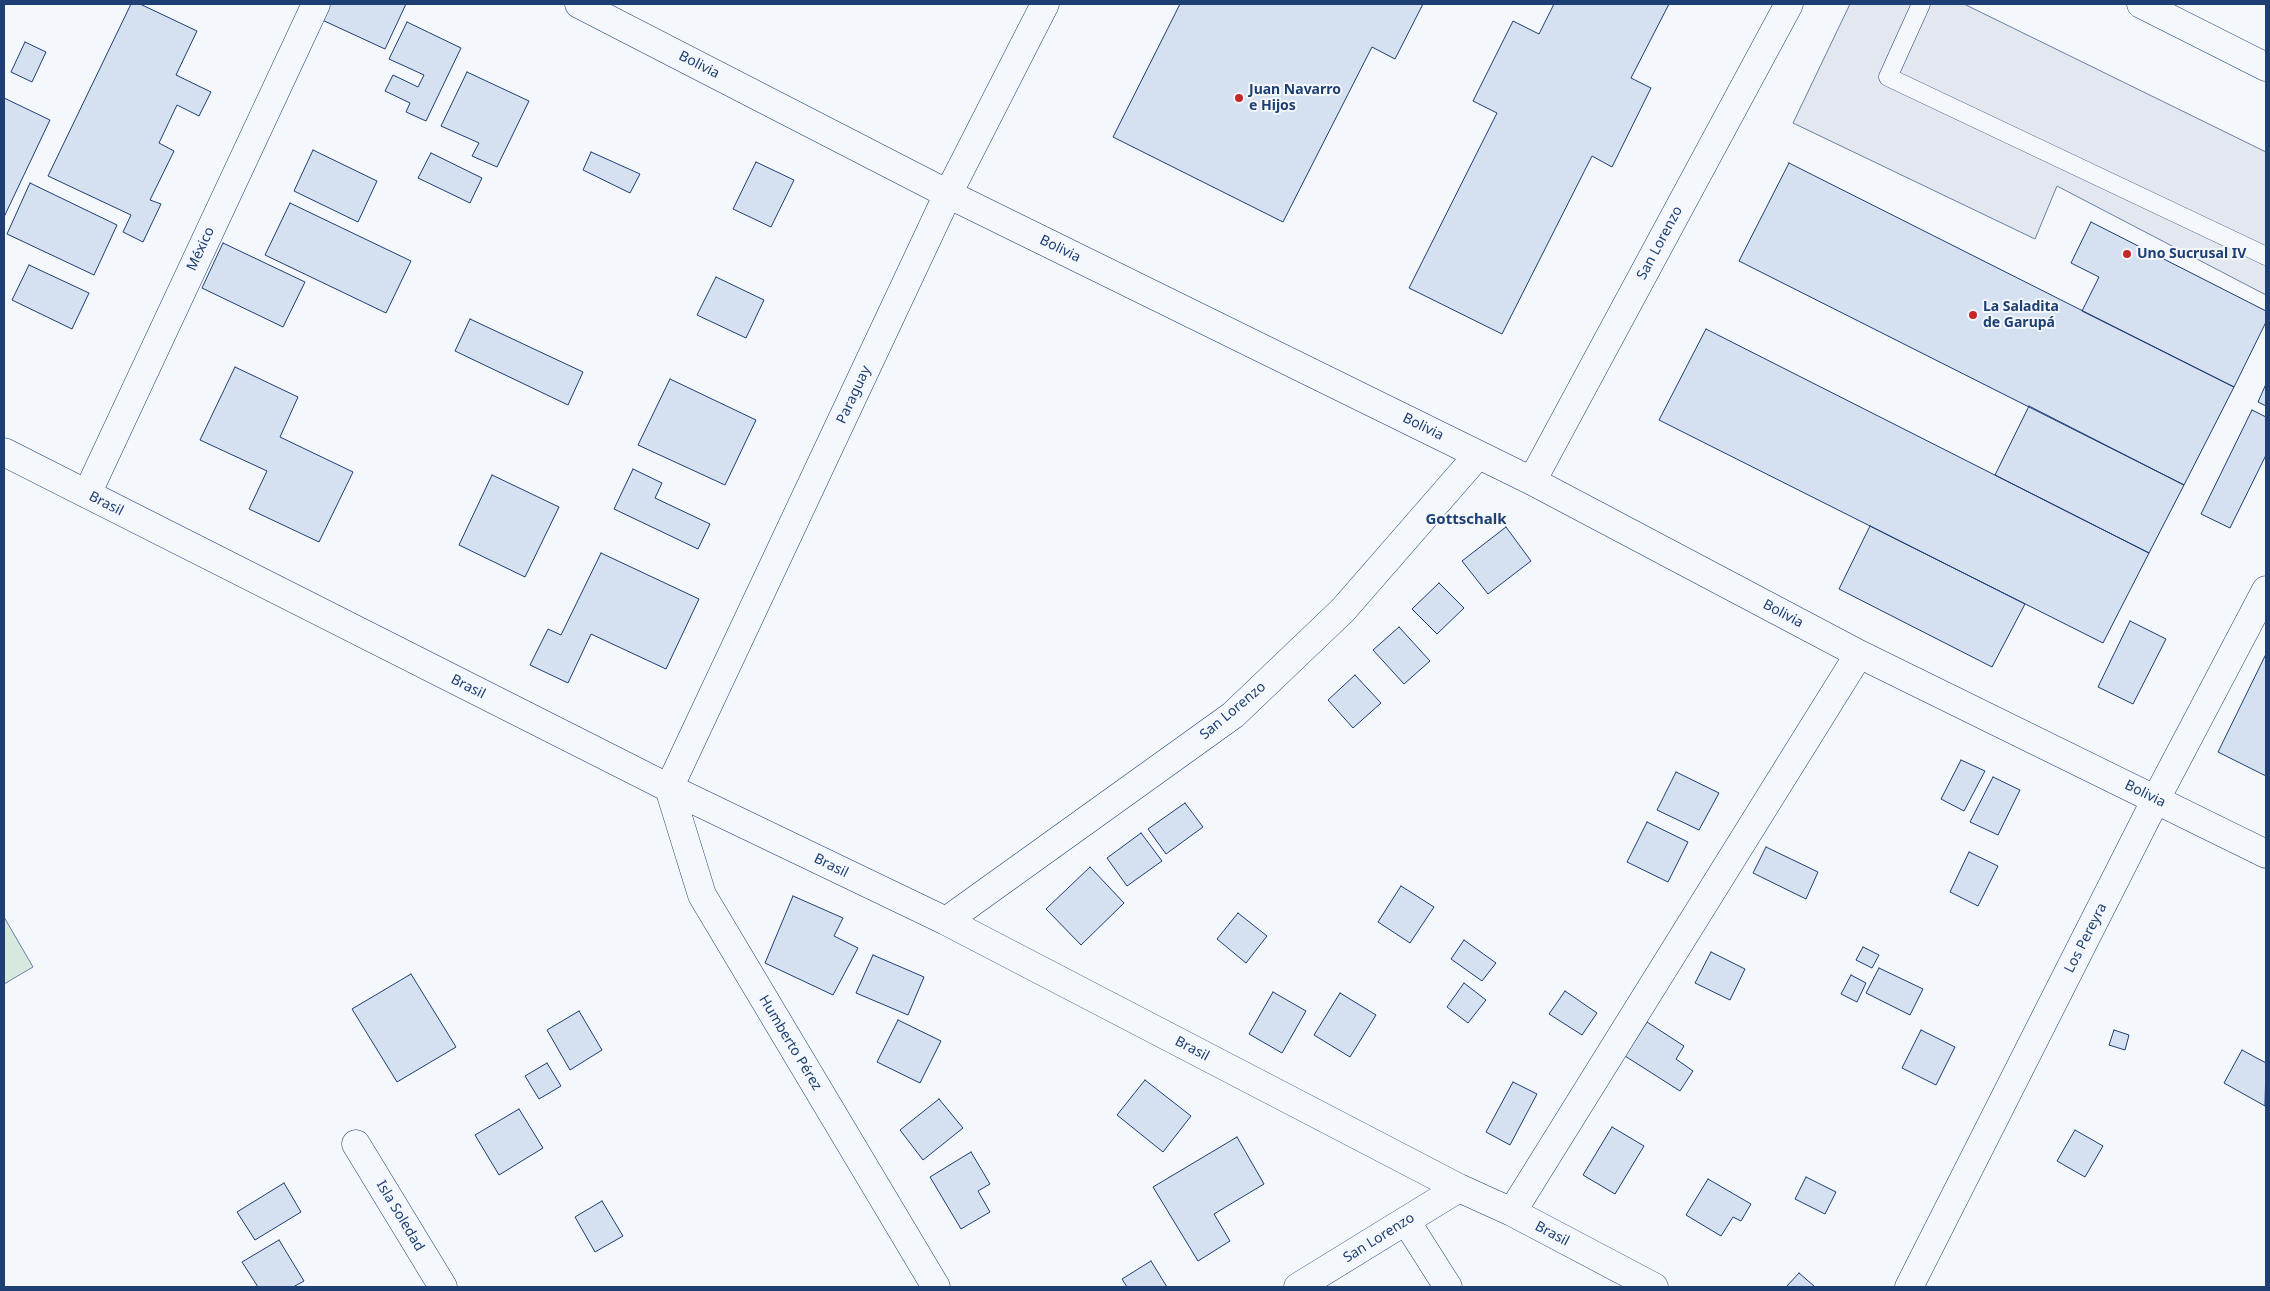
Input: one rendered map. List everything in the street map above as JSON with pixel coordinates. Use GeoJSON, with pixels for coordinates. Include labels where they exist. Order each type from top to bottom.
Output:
{"type":"FeatureCollection","features":[{"type":"Feature","properties":{"kind":"street","name":"México"},"geometry":{"type":"LineString","coordinates":[[87,494],[316,4]]}},
{"type":"Feature","properties":{"kind":"street","name":"Bolivia"},"geometry":{"type":"LineString","coordinates":[[579,4],[948,194],[1532,481],[1859,654],[2266,854]]}},
{"type":"Feature","properties":{"kind":"street","name":"Paraguay"},"geometry":{"type":"LineString","coordinates":[[668,788],[948,194],[1045,4]]}},
{"type":"Feature","properties":{"kind":"street","name":"San Lorenzo"},"geometry":{"type":"LineString","coordinates":[[1532,481],[1789,4]]}},
{"type":"Feature","properties":{"kind":"street"},"geometry":{"type":"LineString","coordinates":[[2141,4],[2266,67]]}},
{"type":"Feature","properties":{"kind":"street","name":"Brasil"},"geometry":{"type":"LineString","coordinates":[[4,452],[668,788],[946,921],[1459,1188],[1512,1212],[1654,1287]]}},
{"type":"Feature","properties":{"kind":"street","name":"San Lorenzo"},"geometry":{"type":"LineString","coordinates":[[946,921],[1233,715],[1343,610],[1478,455]]}},
{"type":"Feature","properties":{"kind":"street","name":"Los Pereyra"},"geometry":{"type":"LineString","coordinates":[[1909,1287],[2156,799],[2266,590]]}},
{"type":"Feature","properties":{"kind":"street"},"geometry":{"type":"LineString","coordinates":[[1512,1212],[1859,654]]}},
{"type":"Feature","properties":{"kind":"street","name":"Humberto Pérez"},"geometry":{"type":"LineString","coordinates":[[668,788],[702,895],[936,1287]]}},
{"type":"Feature","properties":{"kind":"street","name":"Isla Soledad"},"geometry":{"type":"LineString","coordinates":[[356,1144],[443,1287]]}},
{"type":"Feature","properties":{"kind":"street","name":"San Lorenzo"},"geometry":{"type":"LineString","coordinates":[[1298,1287],[1459,1188]]}},
{"type":"Feature","properties":{"kind":"street"},"geometry":{"type":"LineString","coordinates":[[1406,1221],[1448,1287]]}},
{"type":"Feature","properties":{"kind":"lane"},"geometry":{"type":"LineString","coordinates":[[1921,4],[1888,77],[2266,256]]}},
{"type":"Feature","properties":{"kind":"shaded area"},"geometry":{"type":"Polygon","coordinates":[[[1850,4],[1964,4],[2266,152],[2266,295],[2057,186],[2035,239],[1793,123],[1850,4]]]}},
{"type":"Feature","properties":{"kind":"shaded area"},"geometry":{"type":"Polygon","coordinates":[[[4,917],[33,967],[4,984],[4,917]]]}},
{"type":"Feature","properties":{"kind":"building"},"geometry":{"type":"Polygon","coordinates":[[[131,4],[140,4],[197,31],[176,75],[211,92],[199,116],[177,105],[159,143],[174,151],[150,200],[161,204],[143,242],[123,232],[131,215],[48,176],[131,4]]]}},
{"type":"Feature","properties":{"kind":"building"},"geometry":{"type":"Polygon","coordinates":[[[328,4],[406,4],[385,49],[320,19],[328,4]]]}},
{"type":"Feature","properties":{"kind":"building","name":"Juan Navarro e Hijos"},"geometry":{"type":"Polygon","coordinates":[[[1180,4],[1423,4],[1395,59],[1372,47],[1283,222],[1113,137],[1180,4]]]}},
{"type":"Feature","properties":{"kind":"building"},"geometry":{"type":"Polygon","coordinates":[[[1554,4],[1669,4],[1631,78],[1651,88],[1612,167],[1592,156],[1502,334],[1409,288],[1497,113],[1473,101],[1513,21],[1539,34],[1554,4]]]}},
{"type":"Feature","properties":{"kind":"building"},"geometry":{"type":"Polygon","coordinates":[[[407,22],[461,48],[426,121],[406,112],[410,103],[385,91],[393,75],[418,87],[424,75],[389,59],[407,22]]]}},
{"type":"Feature","properties":{"kind":"building"},"geometry":{"type":"Polygon","coordinates":[[[25,42],[46,52],[32,82],[11,72],[25,42]]]}},
{"type":"Feature","properties":{"kind":"building"},"geometry":{"type":"Polygon","coordinates":[[[467,72],[529,101],[497,167],[472,156],[479,143],[441,126],[467,72]]]}},
{"type":"Feature","properties":{"kind":"building"},"geometry":{"type":"Polygon","coordinates":[[[4,98],[50,120],[4,217],[4,98]]]}},
{"type":"Feature","properties":{"kind":"building"},"geometry":{"type":"Polygon","coordinates":[[[313,150],[377,181],[358,222],[294,191],[313,150]]]}},
{"type":"Feature","properties":{"kind":"building"},"geometry":{"type":"Polygon","coordinates":[[[591,152],[640,174],[630,193],[583,170],[591,152]]]}},
{"type":"Feature","properties":{"kind":"building"},"geometry":{"type":"Polygon","coordinates":[[[431,153],[482,178],[470,203],[418,178],[431,153]]]}},
{"type":"Feature","properties":{"kind":"building"},"geometry":{"type":"Polygon","coordinates":[[[756,162],[794,180],[771,227],[733,209],[756,162]]]}},
{"type":"Feature","properties":{"kind":"building"},"geometry":{"type":"Polygon","coordinates":[[[1789,163],[2234,387],[2184,485],[1739,261],[1789,163]]]}},
{"type":"Feature","properties":{"kind":"building"},"geometry":{"type":"Polygon","coordinates":[[[30,183],[117,225],[94,275],[7,234],[30,183]]]}},
{"type":"Feature","properties":{"kind":"building"},"geometry":{"type":"Polygon","coordinates":[[[290,203],[411,261],[386,313],[265,255],[290,203]]]}},
{"type":"Feature","properties":{"kind":"building"},"geometry":{"type":"Polygon","coordinates":[[[2091,222],[2266,311],[2266,322],[2234,387],[2082,311],[2099,277],[2071,263],[2091,222]]]}},
{"type":"Feature","properties":{"kind":"building"},"geometry":{"type":"Polygon","coordinates":[[[223,243],[305,282],[283,327],[202,288],[223,243]]]}},
{"type":"Feature","properties":{"kind":"building"},"geometry":{"type":"Polygon","coordinates":[[[29,265],[89,293],[72,329],[12,300],[29,265]]]}},
{"type":"Feature","properties":{"kind":"building"},"geometry":{"type":"Polygon","coordinates":[[[716,277],[764,300],[746,338],[697,315],[716,277]]]}},
{"type":"Feature","properties":{"kind":"building"},"geometry":{"type":"Polygon","coordinates":[[[470,319],[583,372],[568,405],[455,351],[470,319]]]}},
{"type":"Feature","properties":{"kind":"building"},"geometry":{"type":"Polygon","coordinates":[[[1706,329],[2149,553],[2103,643],[1659,420],[1706,329]]]}},
{"type":"Feature","properties":{"kind":"building"},"geometry":{"type":"Polygon","coordinates":[[[235,367],[298,397],[280,437],[353,472],[319,542],[249,509],[267,471],[200,440],[235,367]]]}},
{"type":"Feature","properties":{"kind":"building"},"geometry":{"type":"Polygon","coordinates":[[[670,379],[756,420],[725,485],[638,445],[670,379]]]}},
{"type":"Feature","properties":{"kind":"building"},"geometry":{"type":"Polygon","coordinates":[[[2266,384],[2266,406],[2258,402],[2266,384]]]}},
{"type":"Feature","properties":{"kind":"building"},"geometry":{"type":"Polygon","coordinates":[[[2029,406],[2184,485],[2149,553],[1995,475],[2029,406]]]}},
{"type":"Feature","properties":{"kind":"building"},"geometry":{"type":"Polygon","coordinates":[[[2252,410],[2266,417],[2266,455],[2230,528],[2201,514],[2252,410]]]}},
{"type":"Feature","properties":{"kind":"building"},"geometry":{"type":"Polygon","coordinates":[[[633,469],[662,483],[655,498],[710,524],[698,549],[614,509],[633,469]]]}},
{"type":"Feature","properties":{"kind":"building"},"geometry":{"type":"Polygon","coordinates":[[[492,475],[559,507],[525,577],[459,545],[492,475]]]}},
{"type":"Feature","properties":{"kind":"building"},"geometry":{"type":"Polygon","coordinates":[[[1870,526],[2025,604],[1992,667],[1839,589],[1870,526]]]}},
{"type":"Feature","properties":{"kind":"building"},"geometry":{"type":"Polygon","coordinates":[[[1506,527],[1531,561],[1488,594],[1462,561],[1506,527]]]}},
{"type":"Feature","properties":{"kind":"building"},"geometry":{"type":"Polygon","coordinates":[[[601,553],[699,599],[666,669],[591,634],[568,683],[530,665],[548,629],[561,635],[601,553]]]}},
{"type":"Feature","properties":{"kind":"building"},"geometry":{"type":"Polygon","coordinates":[[[1439,583],[1464,608],[1437,634],[1412,609],[1439,583]]]}},
{"type":"Feature","properties":{"kind":"building"},"geometry":{"type":"Polygon","coordinates":[[[2130,621],[2166,639],[2133,704],[2098,687],[2130,621]]]}},
{"type":"Feature","properties":{"kind":"building"},"geometry":{"type":"Polygon","coordinates":[[[1399,627],[1430,661],[1404,684],[1373,650],[1399,627]]]}},
{"type":"Feature","properties":{"kind":"building"},"geometry":{"type":"Polygon","coordinates":[[[2266,654],[2266,776],[2218,752],[2266,654]]]}},
{"type":"Feature","properties":{"kind":"building"},"geometry":{"type":"Polygon","coordinates":[[[1355,675],[1381,703],[1353,728],[1328,700],[1355,675]]]}},
{"type":"Feature","properties":{"kind":"building"},"geometry":{"type":"Polygon","coordinates":[[[1961,760],[1985,771],[1964,811],[1941,799],[1961,760]]]}},
{"type":"Feature","properties":{"kind":"building"},"geometry":{"type":"Polygon","coordinates":[[[1676,772],[1719,793],[1699,830],[1657,810],[1676,772]]]}},
{"type":"Feature","properties":{"kind":"building"},"geometry":{"type":"Polygon","coordinates":[[[1993,777],[2020,790],[1998,835],[1970,822],[1993,777]]]}},
{"type":"Feature","properties":{"kind":"building"},"geometry":{"type":"Polygon","coordinates":[[[1185,803],[1203,827],[1166,854],[1148,829],[1185,803]]]}},
{"type":"Feature","properties":{"kind":"building"},"geometry":{"type":"Polygon","coordinates":[[[1647,822],[1688,842],[1668,882],[1627,862],[1647,822]]]}},
{"type":"Feature","properties":{"kind":"building"},"geometry":{"type":"Polygon","coordinates":[[[1141,833],[1162,861],[1127,886],[1107,858],[1141,833]]]}},
{"type":"Feature","properties":{"kind":"building"},"geometry":{"type":"Polygon","coordinates":[[[1766,847],[1818,872],[1806,899],[1753,873],[1766,847]]]}},
{"type":"Feature","properties":{"kind":"building"},"geometry":{"type":"Polygon","coordinates":[[[1969,852],[1998,866],[1978,906],[1950,892],[1969,852]]]}},
{"type":"Feature","properties":{"kind":"building"},"geometry":{"type":"Polygon","coordinates":[[[1090,867],[1124,903],[1081,945],[1046,909],[1090,867]]]}},
{"type":"Feature","properties":{"kind":"building"},"geometry":{"type":"Polygon","coordinates":[[[1401,886],[1434,907],[1410,943],[1378,922],[1401,886]]]}},
{"type":"Feature","properties":{"kind":"building"},"geometry":{"type":"Polygon","coordinates":[[[793,896],[843,918],[834,936],[858,948],[833,995],[765,963],[793,896]]]}},
{"type":"Feature","properties":{"kind":"building"},"geometry":{"type":"Polygon","coordinates":[[[1238,913],[1267,936],[1246,963],[1217,939],[1238,913]]]}},
{"type":"Feature","properties":{"kind":"building"},"geometry":{"type":"Polygon","coordinates":[[[1464,940],[1496,963],[1482,981],[1451,959],[1464,940]]]}},
{"type":"Feature","properties":{"kind":"building"},"geometry":{"type":"Polygon","coordinates":[[[1863,947],[1879,955],[1872,968],[1856,960],[1863,947]]]}},
{"type":"Feature","properties":{"kind":"building"},"geometry":{"type":"Polygon","coordinates":[[[1711,952],[1745,969],[1730,1000],[1695,983],[1711,952]]]}},
{"type":"Feature","properties":{"kind":"building"},"geometry":{"type":"Polygon","coordinates":[[[873,955],[924,977],[908,1015],[856,993],[873,955]]]}},
{"type":"Feature","properties":{"kind":"building"},"geometry":{"type":"Polygon","coordinates":[[[1879,968],[1923,989],[1910,1015],[1866,993],[1879,968]]]}},
{"type":"Feature","properties":{"kind":"building"},"geometry":{"type":"Polygon","coordinates":[[[411,974],[456,1047],[397,1082],[352,1009],[411,974]]]}},
{"type":"Feature","properties":{"kind":"building"},"geometry":{"type":"Polygon","coordinates":[[[1851,975],[1866,983],[1857,1002],[1841,994],[1851,975]]]}},
{"type":"Feature","properties":{"kind":"building"},"geometry":{"type":"Polygon","coordinates":[[[1464,983],[1486,1000],[1468,1023],[1447,1007],[1464,983]]]}},
{"type":"Feature","properties":{"kind":"building"},"geometry":{"type":"Polygon","coordinates":[[[1565,991],[1597,1013],[1582,1035],[1549,1014],[1565,991]]]}},
{"type":"Feature","properties":{"kind":"building"},"geometry":{"type":"Polygon","coordinates":[[[1273,992],[1306,1011],[1282,1053],[1249,1034],[1273,992]]]}},
{"type":"Feature","properties":{"kind":"building"},"geometry":{"type":"Polygon","coordinates":[[[1340,993],[1376,1015],[1350,1057],[1314,1035],[1340,993]]]}},
{"type":"Feature","properties":{"kind":"building"},"geometry":{"type":"Polygon","coordinates":[[[579,1011],[602,1050],[570,1070],[547,1030],[579,1011]]]}},
{"type":"Feature","properties":{"kind":"building"},"geometry":{"type":"Polygon","coordinates":[[[898,1020],[941,1041],[920,1083],[877,1062],[898,1020]]]}},
{"type":"Feature","properties":{"kind":"building"},"geometry":{"type":"Polygon","coordinates":[[[1647,1022],[1684,1046],[1676,1059],[1693,1071],[1680,1091],[1625,1056],[1647,1022]]]}},
{"type":"Feature","properties":{"kind":"building"},"geometry":{"type":"Polygon","coordinates":[[[1921,1030],[1955,1047],[1936,1085],[1902,1068],[1921,1030]]]}},
{"type":"Feature","properties":{"kind":"building"},"geometry":{"type":"Polygon","coordinates":[[[2114,1030],[2129,1035],[2125,1050],[2109,1045],[2114,1030]]]}},
{"type":"Feature","properties":{"kind":"building"},"geometry":{"type":"Polygon","coordinates":[[[2242,1050],[2266,1063],[2265,1106],[2224,1083],[2242,1050]]]}},
{"type":"Feature","properties":{"kind":"building"},"geometry":{"type":"Polygon","coordinates":[[[547,1063],[561,1086],[539,1099],[525,1076],[547,1063]]]}},
{"type":"Feature","properties":{"kind":"building"},"geometry":{"type":"Polygon","coordinates":[[[1145,1080],[1191,1116],[1163,1152],[1117,1115],[1145,1080]]]}},
{"type":"Feature","properties":{"kind":"building"},"geometry":{"type":"Polygon","coordinates":[[[1513,1082],[1537,1094],[1510,1145],[1486,1132],[1513,1082]]]}},
{"type":"Feature","properties":{"kind":"building"},"geometry":{"type":"Polygon","coordinates":[[[939,1099],[963,1128],[923,1160],[900,1130],[939,1099]]]}},
{"type":"Feature","properties":{"kind":"building"},"geometry":{"type":"Polygon","coordinates":[[[519,1109],[543,1148],[499,1175],[475,1135],[519,1109]]]}},
{"type":"Feature","properties":{"kind":"building"},"geometry":{"type":"Polygon","coordinates":[[[1612,1127],[1644,1146],[1615,1194],[1583,1175],[1612,1127]]]}},
{"type":"Feature","properties":{"kind":"building"},"geometry":{"type":"Polygon","coordinates":[[[2075,1130],[2103,1146],[2085,1177],[2057,1161],[2075,1130]]]}},
{"type":"Feature","properties":{"kind":"building"},"geometry":{"type":"Polygon","coordinates":[[[1237,1137],[1264,1184],[1214,1214],[1230,1241],[1198,1261],[1153,1187],[1237,1137]]]}},
{"type":"Feature","properties":{"kind":"building"},"geometry":{"type":"Polygon","coordinates":[[[971,1152],[990,1184],[978,1191],[990,1212],[961,1229],[930,1177],[971,1152]]]}},
{"type":"Feature","properties":{"kind":"building"},"geometry":{"type":"Polygon","coordinates":[[[1806,1177],[1836,1192],[1825,1214],[1795,1199],[1806,1177]]]}},
{"type":"Feature","properties":{"kind":"building"},"geometry":{"type":"Polygon","coordinates":[[[1708,1179],[1751,1204],[1741,1221],[1733,1217],[1721,1236],[1686,1215],[1708,1179]]]}},
{"type":"Feature","properties":{"kind":"building"},"geometry":{"type":"Polygon","coordinates":[[[284,1183],[301,1212],[255,1240],[237,1212],[284,1183]]]}},
{"type":"Feature","properties":{"kind":"building"},"geometry":{"type":"Polygon","coordinates":[[[602,1201],[623,1236],[595,1252],[575,1217],[602,1201]]]}},
{"type":"Feature","properties":{"kind":"building"},"geometry":{"type":"Polygon","coordinates":[[[279,1240],[304,1281],[293,1287],[258,1287],[242,1262],[279,1240]]]}},
{"type":"Feature","properties":{"kind":"building"},"geometry":{"type":"Polygon","coordinates":[[[1151,1261],[1167,1287],[1127,1287],[1122,1279],[1151,1261]]]}},
{"type":"Feature","properties":{"kind":"building"},"geometry":{"type":"Polygon","coordinates":[[[1799,1273],[1814,1286],[1786,1287],[1799,1273]]]}},
{"type":"Feature","properties":{"kind":"place","name":"Juan Navarro e Hijos"},"geometry":{"type":"Point","coordinates":[1239,98]}},
{"type":"Feature","properties":{"kind":"place","name":"Uno Sucrusal IV"},"geometry":{"type":"Point","coordinates":[2127,254]}},
{"type":"Feature","properties":{"kind":"place","name":"La Saladita de Garupá"},"geometry":{"type":"Point","coordinates":[1973,315]}},
{"type":"Feature","properties":{"kind":"district","name":"Gottschalk"},"geometry":{"type":"Point","coordinates":[1466,520]}}]}
